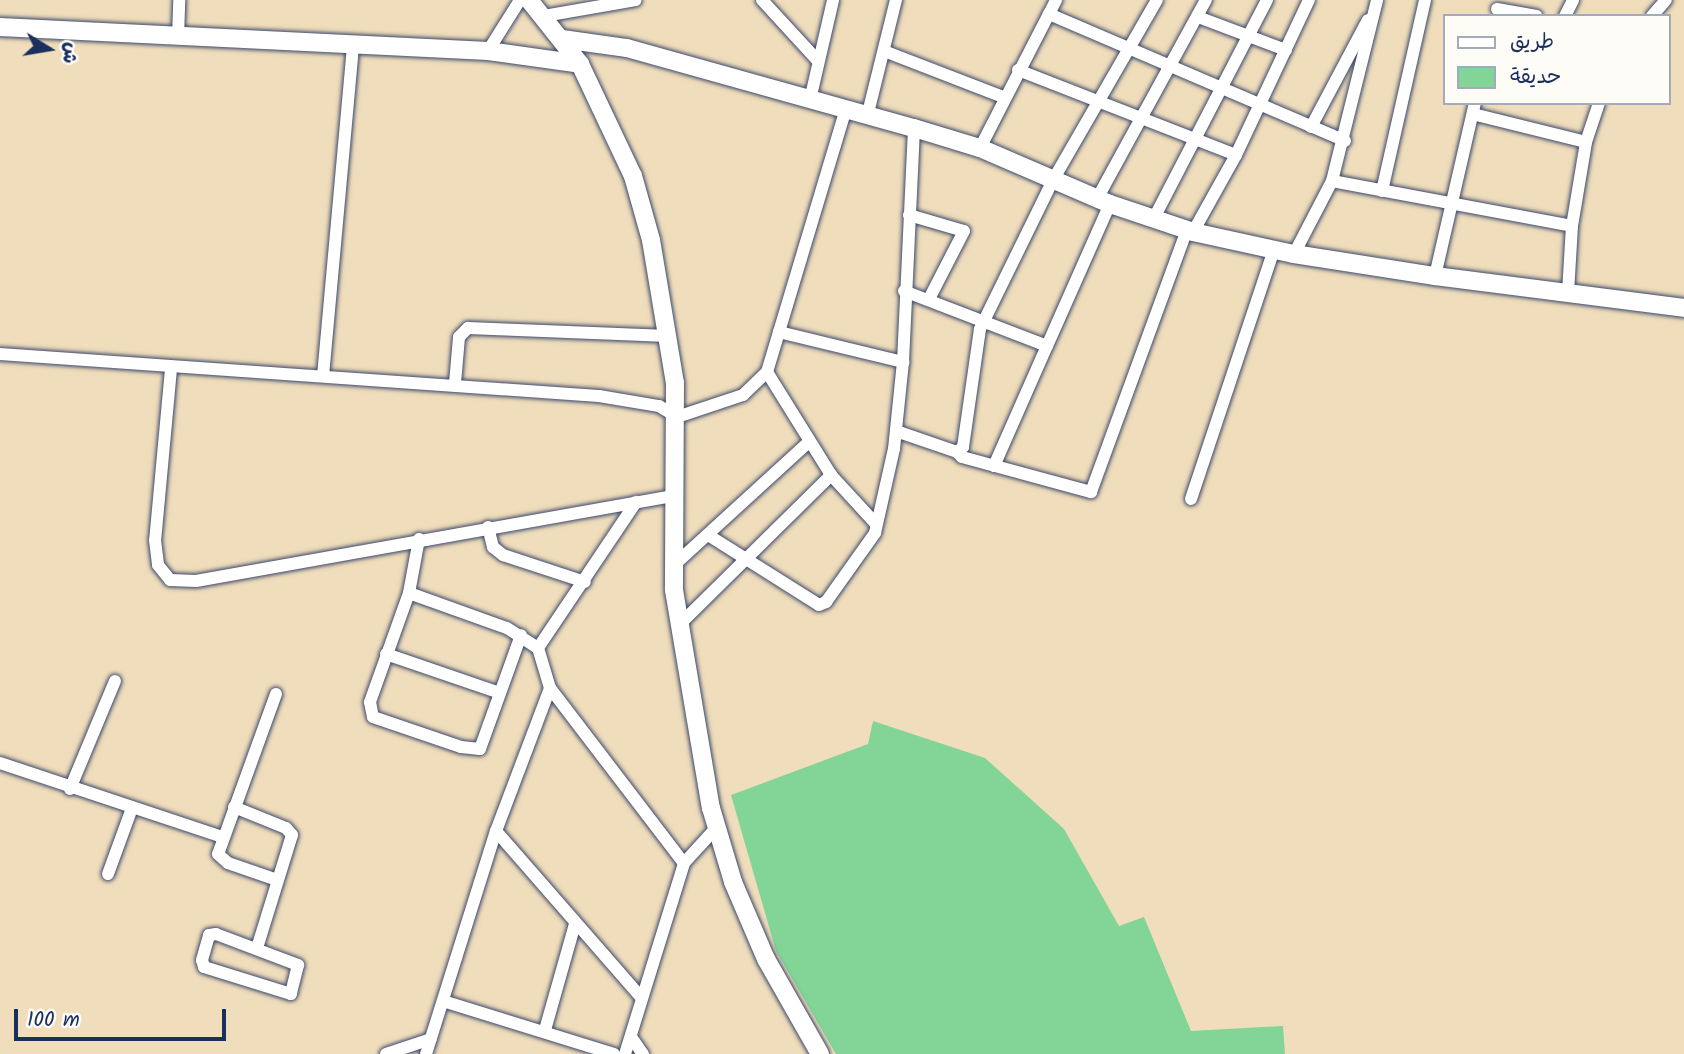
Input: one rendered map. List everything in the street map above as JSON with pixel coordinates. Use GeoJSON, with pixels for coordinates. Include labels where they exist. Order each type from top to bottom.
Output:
{"type":"FeatureCollection","features":[{"type":"Feature","properties":{"kind":"main road"},"geometry":{"type":"LineString","coordinates":[[529,0],[562,38],[580,64],[633,176],[651,240],[668,336],[677,417],[673,566],[679,625],[717,827],[733,882],[766,959],[820,1054]]}},
{"type":"Feature","properties":{"kind":"main road"},"geometry":{"type":"LineString","coordinates":[[0,17],[20,26]]}},
{"type":"Feature","properties":{"kind":"main road"},"geometry":{"type":"LineString","coordinates":[[0,27],[20,26],[353,47],[488,51],[580,64]]}},
{"type":"Feature","properties":{"kind":"main road"},"geometry":{"type":"LineString","coordinates":[[562,38],[627,48],[980,148],[1104,201],[1190,231],[1294,254],[1435,276],[1684,308]]}},
{"type":"Feature","properties":{"kind":"street"},"geometry":{"type":"LineString","coordinates":[[178,37],[179,0]]}},
{"type":"Feature","properties":{"kind":"street"},"geometry":{"type":"LineString","coordinates":[[488,51],[520,0]]}},
{"type":"Feature","properties":{"kind":"street"},"geometry":{"type":"LineString","coordinates":[[544,16],[636,0]]}},
{"type":"Feature","properties":{"kind":"street"},"geometry":{"type":"LineString","coordinates":[[762,0],[818,61]]}},
{"type":"Feature","properties":{"kind":"street"},"geometry":{"type":"LineString","coordinates":[[810,100],[833,0]]}},
{"type":"Feature","properties":{"kind":"street"},"geometry":{"type":"LineString","coordinates":[[867,117],[897,0]]}},
{"type":"Feature","properties":{"kind":"street"},"geometry":{"type":"LineString","coordinates":[[980,148],[1003,97],[1056,0]]}},
{"type":"Feature","properties":{"kind":"street"},"geometry":{"type":"LineString","coordinates":[[994,466],[1047,346],[1104,201],[1143,118],[1206,0]]}},
{"type":"Feature","properties":{"kind":"street"},"geometry":{"type":"LineString","coordinates":[[1153,220],[1250,36],[1266,0]]}},
{"type":"Feature","properties":{"kind":"street"},"geometry":{"type":"LineString","coordinates":[[896,430],[994,466],[1091,492],[1190,231],[1236,155],[1310,0]]}},
{"type":"Feature","properties":{"kind":"street"},"geometry":{"type":"LineString","coordinates":[[1382,191],[1425,0]]}},
{"type":"Feature","properties":{"kind":"street"},"geometry":{"type":"LineString","coordinates":[[1654,14],[1666,0]]}},
{"type":"Feature","properties":{"kind":"street"},"geometry":{"type":"LineString","coordinates":[[957,452],[963,447],[981,329],[987,322],[1053,180],[1097,99],[1130,46],[1151,2]]}},
{"type":"Feature","properties":{"kind":"street"},"geometry":{"type":"LineString","coordinates":[[1311,127],[1377,2]]}},
{"type":"Feature","properties":{"kind":"street"},"geometry":{"type":"LineString","coordinates":[[1294,254],[1332,181],[1345,141],[1377,2]]}},
{"type":"Feature","properties":{"kind":"street"},"geometry":{"type":"LineString","coordinates":[[1497,8],[1526,14]]}},
{"type":"Feature","properties":{"kind":"street"},"geometry":{"type":"LineString","coordinates":[[1049,14],[1130,46],[1345,141]]}},
{"type":"Feature","properties":{"kind":"street"},"geometry":{"type":"LineString","coordinates":[[1198,17],[1286,50]]}},
{"type":"Feature","properties":{"kind":"street"},"geometry":{"type":"LineString","coordinates":[[323,376],[353,47]]}},
{"type":"Feature","properties":{"kind":"street"},"geometry":{"type":"LineString","coordinates":[[884,51],[1003,97]]}},
{"type":"Feature","properties":{"kind":"street"},"geometry":{"type":"LineString","coordinates":[[1018,70],[1236,155]]}},
{"type":"Feature","properties":{"kind":"street"},"geometry":{"type":"LineString","coordinates":[[1567,293],[1572,226],[1586,142],[1598,105]]}},
{"type":"Feature","properties":{"kind":"street"},"geometry":{"type":"LineString","coordinates":[[0,354],[171,369],[455,383],[642,402],[677,417],[743,395],[767,372],[846,109]]}},
{"type":"Feature","properties":{"kind":"street"},"geometry":{"type":"LineString","coordinates":[[1435,276],[1474,109],[1586,142]]}},
{"type":"Feature","properties":{"kind":"street"},"geometry":{"type":"LineString","coordinates":[[708,534],[744,562],[814,603],[824,604],[867,547],[876,524],[896,430],[903,362],[904,291],[914,128]]}},
{"type":"Feature","properties":{"kind":"street"},"geometry":{"type":"LineString","coordinates":[[1332,181],[1452,207],[1572,226]]}},
{"type":"Feature","properties":{"kind":"street"},"geometry":{"type":"LineString","coordinates":[[909,215],[964,232],[929,299]]}},
{"type":"Feature","properties":{"kind":"street"},"geometry":{"type":"LineString","coordinates":[[1191,499],[1274,250]]}},
{"type":"Feature","properties":{"kind":"street"},"geometry":{"type":"LineString","coordinates":[[904,291],[1047,346]]}},
{"type":"Feature","properties":{"kind":"street"},"geometry":{"type":"LineString","coordinates":[[455,383],[459,337],[468,328],[668,336]]}},
{"type":"Feature","properties":{"kind":"street"},"geometry":{"type":"LineString","coordinates":[[779,332],[903,362]]}},
{"type":"Feature","properties":{"kind":"street"},"geometry":{"type":"LineString","coordinates":[[171,369],[155,540],[159,565],[170,580],[196,581],[419,539],[673,496]]}},
{"type":"Feature","properties":{"kind":"street"},"geometry":{"type":"LineString","coordinates":[[767,372],[831,475],[876,524]]}},
{"type":"Feature","properties":{"kind":"street"},"geometry":{"type":"LineString","coordinates":[[673,566],[809,442]]}},
{"type":"Feature","properties":{"kind":"street"},"geometry":{"type":"LineString","coordinates":[[679,625],[831,475]]}},
{"type":"Feature","properties":{"kind":"street"},"geometry":{"type":"LineString","coordinates":[[538,648],[586,582],[636,502]]}},
{"type":"Feature","properties":{"kind":"street"},"geometry":{"type":"LineString","coordinates":[[488,527],[493,547],[503,555],[586,582]]}},
{"type":"Feature","properties":{"kind":"street"},"geometry":{"type":"LineString","coordinates":[[419,539],[409,593],[370,702],[373,717],[461,747],[480,748],[521,635]]}},
{"type":"Feature","properties":{"kind":"street"},"geometry":{"type":"LineString","coordinates":[[409,593],[521,635],[538,648],[550,688],[684,863]]}},
{"type":"Feature","properties":{"kind":"street"},"geometry":{"type":"LineString","coordinates":[[386,654],[500,693]]}},
{"type":"Feature","properties":{"kind":"street"},"geometry":{"type":"LineString","coordinates":[[70,789],[115,681]]}},
{"type":"Feature","properties":{"kind":"street"},"geometry":{"type":"LineString","coordinates":[[426,1054],[496,831],[550,688]]}},
{"type":"Feature","properties":{"kind":"street"},"geometry":{"type":"LineString","coordinates":[[276,694],[222,837],[220,858],[277,880]]}},
{"type":"Feature","properties":{"kind":"street"},"geometry":{"type":"LineString","coordinates":[[0,763],[70,789],[222,837]]}},
{"type":"Feature","properties":{"kind":"street"},"geometry":{"type":"LineString","coordinates":[[234,807],[290,831],[292,841],[277,880],[257,948]]}},
{"type":"Feature","properties":{"kind":"street"},"geometry":{"type":"LineString","coordinates":[[108,874],[132,808]]}},
{"type":"Feature","properties":{"kind":"street"},"geometry":{"type":"LineString","coordinates":[[625,1054],[640,996],[684,863],[717,827]]}},
{"type":"Feature","properties":{"kind":"street"},"geometry":{"type":"LineString","coordinates":[[496,831],[640,996]]}},
{"type":"Feature","properties":{"kind":"street"},"geometry":{"type":"LineString","coordinates":[[545,1030],[575,923]]}},
{"type":"Feature","properties":{"kind":"street"},"geometry":{"type":"LineString","coordinates":[[212,935],[257,948],[298,965],[291,994],[202,963],[212,935]]}},
{"type":"Feature","properties":{"kind":"street"},"geometry":{"type":"LineString","coordinates":[[443,1001],[545,1030],[614,1054]]}},
{"type":"Feature","properties":{"kind":"street"},"geometry":{"type":"LineString","coordinates":[[631,1037],[643,1054]]}},
{"type":"Feature","properties":{"kind":"street"},"geometry":{"type":"LineString","coordinates":[[386,1054],[431,1040]]}},
{"type":"Feature","properties":{"kind":"green space"},"geometry":{"type":"Polygon","coordinates":[[[873,721],[985,758],[1064,829],[1119,926],[1144,917],[1191,1031],[1283,1026],[1285,1054],[836,1054],[776,951],[731,795],[868,744],[873,721]]]}}]}
